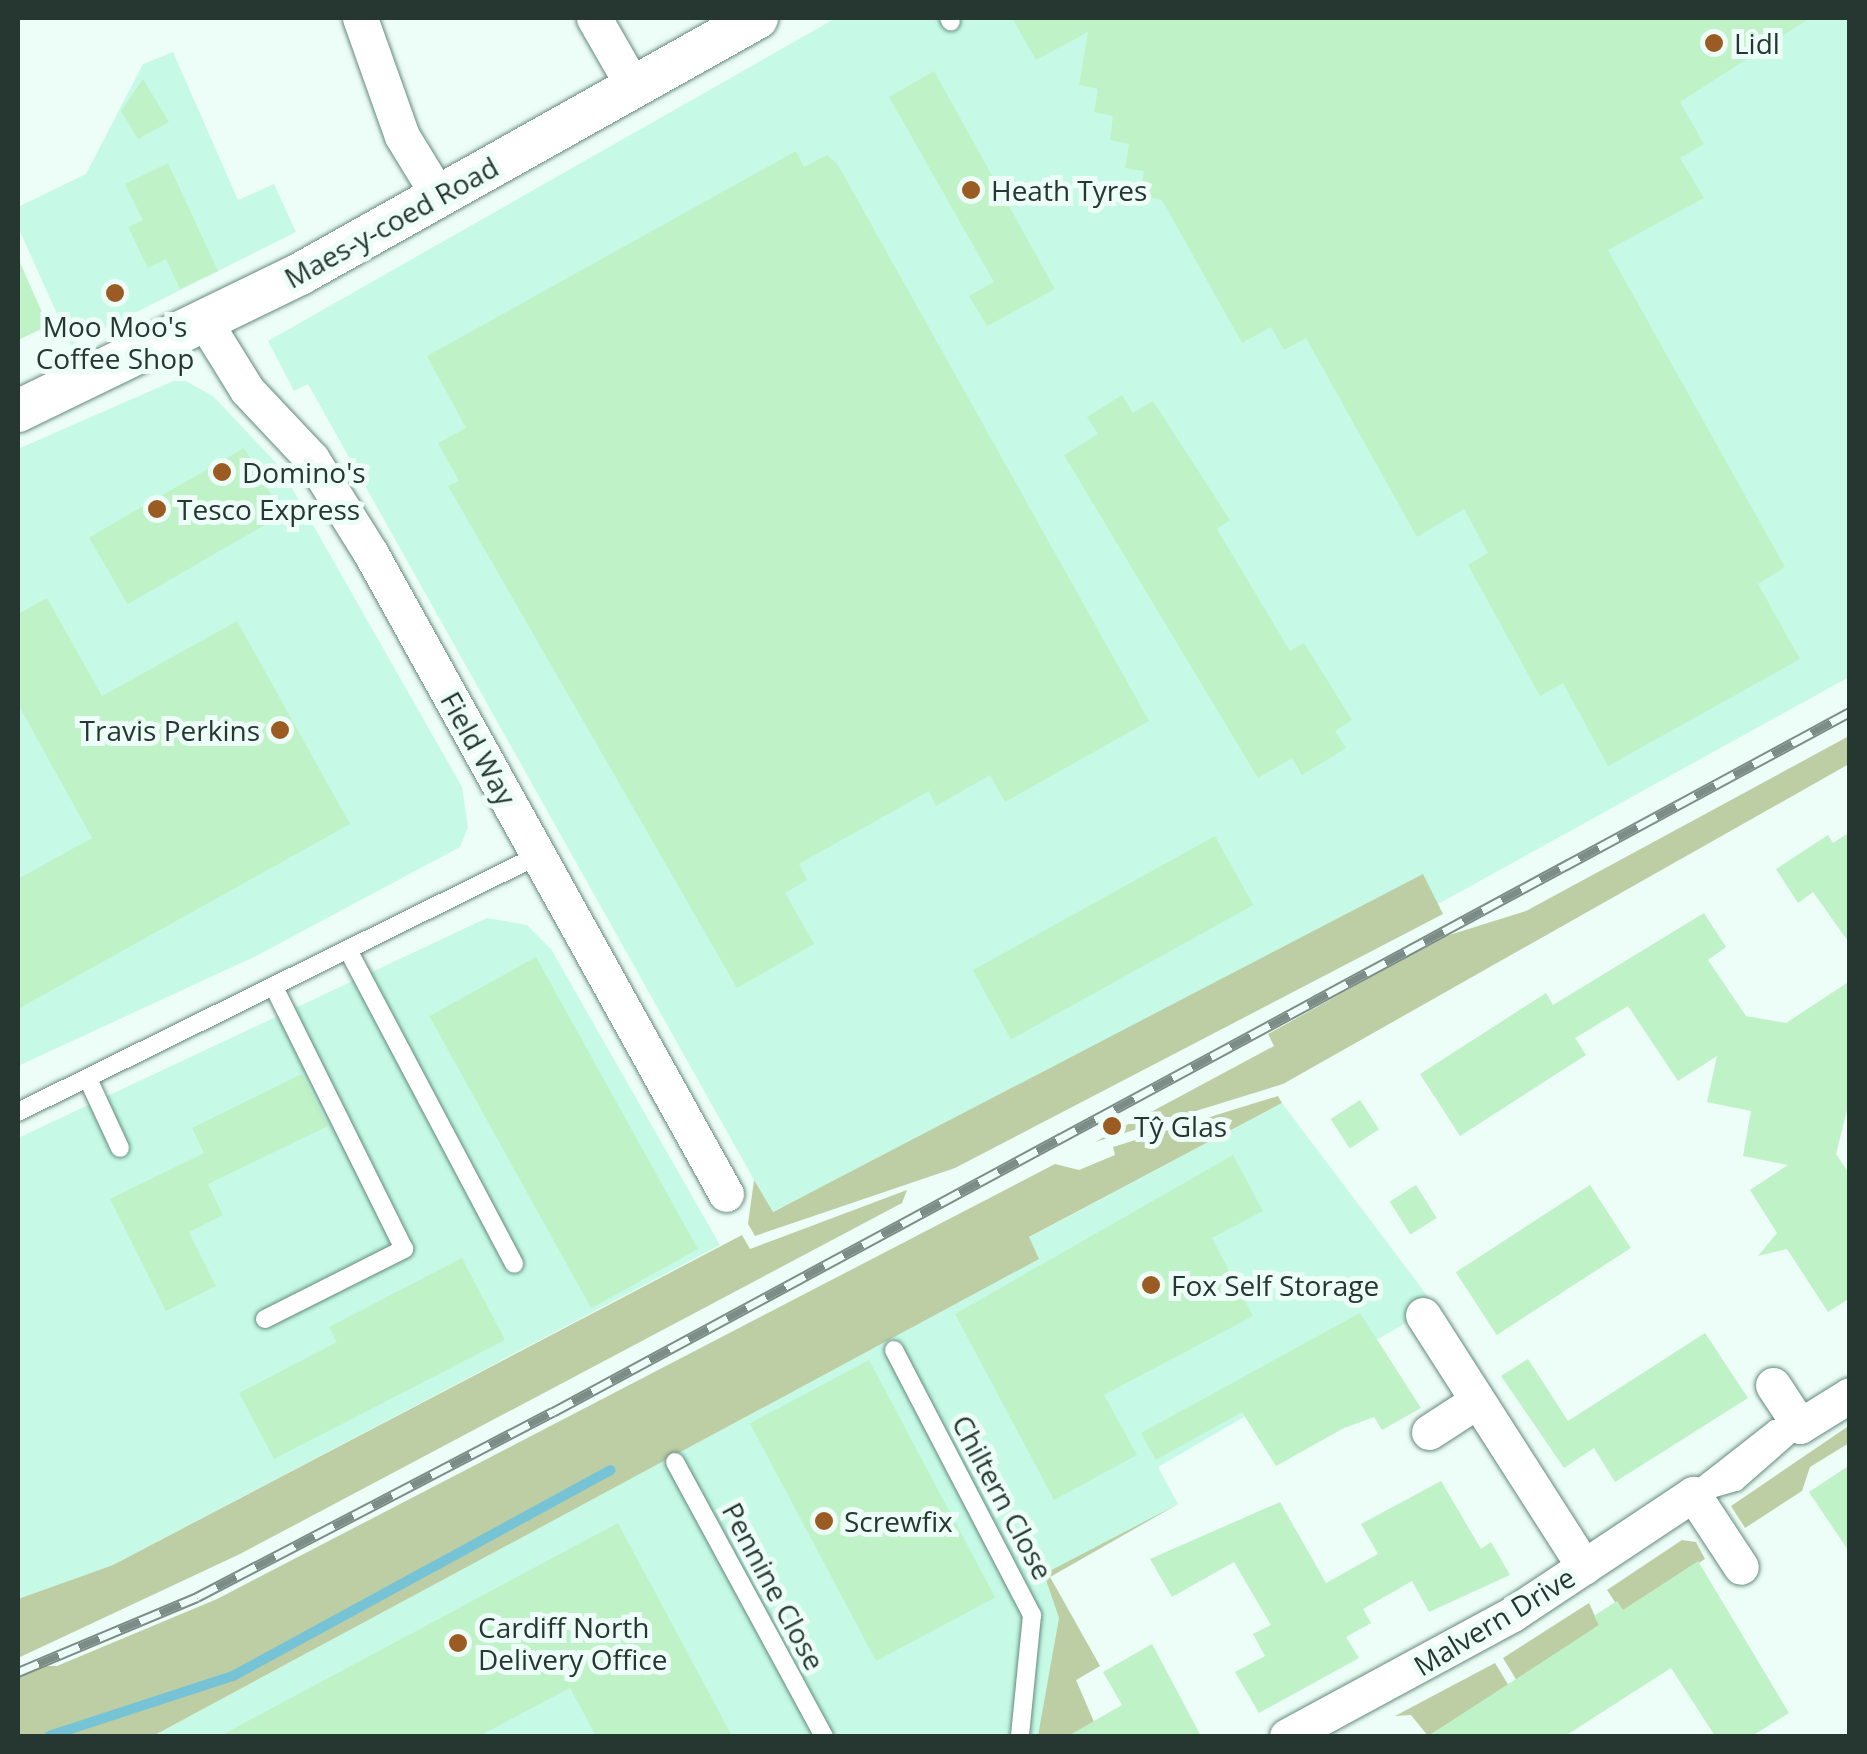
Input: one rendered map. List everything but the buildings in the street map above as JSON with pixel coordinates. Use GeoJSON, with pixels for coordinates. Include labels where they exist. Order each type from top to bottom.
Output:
{"type":"FeatureCollection","features":[{"type":"Feature","properties":{"kind":"street"},"geometry":{"type":"LineString","coordinates":[[360,18],[402,136],[438,195]]}},
{"type":"Feature","properties":{"kind":"street"},"geometry":{"type":"LineString","coordinates":[[594,18],[634,86]]}},
{"type":"Feature","properties":{"kind":"street","name":"Maes-y-coed Road"},"geometry":{"type":"LineString","coordinates":[[18,410],[205,322],[757,18]]}},
{"type":"Feature","properties":{"kind":"street","name":"Field Way"},"geometry":{"type":"LineString","coordinates":[[205,322],[343,508],[726,1194]]}},
{"type":"Feature","properties":{"kind":"street"},"geometry":{"type":"LineString","coordinates":[[1423,1315],[1584,1568]]}},
{"type":"Feature","properties":{"kind":"street"},"geometry":{"type":"LineString","coordinates":[[1773,1385],[1800,1426],[1850,1396]]}},
{"type":"Feature","properties":{"kind":"street"},"geometry":{"type":"LineString","coordinates":[[1428,1432],[1477,1401]]}},
{"type":"Feature","properties":{"kind":"street"},"geometry":{"type":"LineString","coordinates":[[1693,1494],[1741,1567]]}},
{"type":"Feature","properties":{"kind":"street","name":"Malvern Drive"},"geometry":{"type":"LineString","coordinates":[[1288,1736],[1584,1568],[1693,1494]]}},
{"type":"Feature","properties":{"kind":"lane"},"geometry":{"type":"LineString","coordinates":[[18,1112],[538,855]]}},
{"type":"Feature","properties":{"kind":"lane"},"geometry":{"type":"LineString","coordinates":[[348,950],[514,1264]]}},
{"type":"Feature","properties":{"kind":"lane"},"geometry":{"type":"LineString","coordinates":[[265,1320],[404,1248],[274,986]]}},
{"type":"Feature","properties":{"kind":"lane"},"geometry":{"type":"LineString","coordinates":[[88,1079],[120,1148]]}},
{"type":"Feature","properties":{"kind":"lane","name":"Chiltern Close"},"geometry":{"type":"LineString","coordinates":[[894,1350],[1032,1615],[1020,1736]]}},
{"type":"Feature","properties":{"kind":"lane"},"geometry":{"type":"LineString","coordinates":[[1693,1494],[1736,1482],[1788,1446],[1800,1426]]}},
{"type":"Feature","properties":{"kind":"lane","name":"Pennine Close"},"geometry":{"type":"LineString","coordinates":[[676,1462],[824,1736]]}},
{"type":"Feature","properties":{"kind":"shaded area"},"geometry":{"type":"Polygon","coordinates":[[[836,18],[1848,18],[1849,677],[1438,904],[1413,901],[1259,966],[772,1212],[308,384],[294,391],[268,341],[836,18]]]}},
{"type":"Feature","properties":{"kind":"shaded area"},"geometry":{"type":"Polygon","coordinates":[[[173,52],[238,200],[274,184],[296,232],[71,345],[18,227],[18,207],[86,174],[143,64],[173,52]]]}},
{"type":"Feature","properties":{"kind":"shaded area"},"geometry":{"type":"Polygon","coordinates":[[[180,378],[213,396],[280,467],[462,787],[468,827],[460,847],[256,956],[18,1066],[18,449],[180,378]]]}},
{"type":"Feature","properties":{"kind":"shaded area"},"geometry":{"type":"Polygon","coordinates":[[[1849,736],[1849,764],[1283,1084],[1095,1142],[1274,1046],[1268,1034],[1443,937],[1526,911],[1849,736]]]}},
{"type":"Feature","properties":{"kind":"shaded area"},"geometry":{"type":"Polygon","coordinates":[[[1423,874],[1443,914],[955,1168],[755,1236],[748,1224],[754,1180],[773,1212],[1423,874]]]}},
{"type":"Feature","properties":{"kind":"shaded area"},"geometry":{"type":"Polygon","coordinates":[[[487,918],[527,925],[551,949],[720,1245],[113,1565],[18,1599],[18,1138],[487,918]]]}},
{"type":"Feature","properties":{"kind":"shaded area"},"geometry":{"type":"Polygon","coordinates":[[[1278,1096],[1282,1103],[1029,1237],[1039,1259],[153,1736],[18,1736],[18,1666],[57,1666],[217,1599],[1055,1164],[1079,1170],[1115,1155],[1113,1147],[1278,1096]]]}},
{"type":"Feature","properties":{"kind":"shaded area"},"geometry":{"type":"Polygon","coordinates":[[[1282,1103],[1435,1306],[1158,1467],[1178,1504],[1050,1577],[1100,1666],[1076,1680],[1100,1736],[153,1736],[1038,1259],[1028,1238],[1282,1103]]]}},
{"type":"Feature","properties":{"kind":"shaded area"},"geometry":{"type":"Polygon","coordinates":[[[907,1190],[902,1203],[240,1554],[18,1658],[18,1599],[113,1565],[742,1235],[750,1249],[907,1190]]]}},
{"type":"Feature","properties":{"kind":"shaded area"},"geometry":{"type":"Polygon","coordinates":[[[1847,1427],[1849,1443],[1810,1467],[1802,1491],[1745,1528],[1731,1506],[1847,1427]]]}},
{"type":"Feature","properties":{"kind":"shaded area"},"geometry":{"type":"Polygon","coordinates":[[[1178,1504],[1050,1577],[1100,1666],[1076,1680],[1100,1736],[1038,1736],[1059,1618],[1044,1574],[1178,1504]]]}},
{"type":"Feature","properties":{"kind":"shaded area"},"geometry":{"type":"Polygon","coordinates":[[[1682,1540],[1696,1542],[1705,1559],[1623,1610],[1607,1590],[1682,1540]]]}},
{"type":"Feature","properties":{"kind":"shaded area"},"geometry":{"type":"Polygon","coordinates":[[[1589,1603],[1599,1625],[1517,1681],[1503,1658],[1589,1603]]]}},
{"type":"Feature","properties":{"kind":"shaded area"},"geometry":{"type":"Polygon","coordinates":[[[1495,1663],[1509,1686],[1428,1736],[1411,1715],[1395,1716],[1495,1663]]]}},
{"type":"Feature","properties":{"kind":"waterway"},"geometry":{"type":"LineString","coordinates":[[49,1736],[233,1676],[611,1470]]}},
{"type":"Feature","properties":{"kind":"railway"},"geometry":{"type":"LineString","coordinates":[[18,1672],[197,1597],[553,1412],[1850,712]]}},
{"type":"Feature","properties":{"kind":"place","name":"Lidl"},"geometry":{"type":"Point","coordinates":[1714,43]}},
{"type":"Feature","properties":{"kind":"place","name":"Heath Tyres"},"geometry":{"type":"Point","coordinates":[971,190]}},
{"type":"Feature","properties":{"kind":"place","name":"Moo Moo's Coffee Shop"},"geometry":{"type":"Point","coordinates":[115,293]}},
{"type":"Feature","properties":{"kind":"place","name":"Domino's"},"geometry":{"type":"Point","coordinates":[222,472]}},
{"type":"Feature","properties":{"kind":"place","name":"Tesco Express"},"geometry":{"type":"Point","coordinates":[157,509]}},
{"type":"Feature","properties":{"kind":"place","name":"Travis Perkins"},"geometry":{"type":"Point","coordinates":[280,730]}},
{"type":"Feature","properties":{"kind":"place","name":"Tŷ Glas"},"geometry":{"type":"Point","coordinates":[1112,1126]}},
{"type":"Feature","properties":{"kind":"place","name":"Fox Self Storage"},"geometry":{"type":"Point","coordinates":[1151,1285]}},
{"type":"Feature","properties":{"kind":"place","name":"Screwfix"},"geometry":{"type":"Point","coordinates":[824,1521]}},
{"type":"Feature","properties":{"kind":"place","name":"Cardiff North Delivery Office"},"geometry":{"type":"Point","coordinates":[458,1643]}}]}
